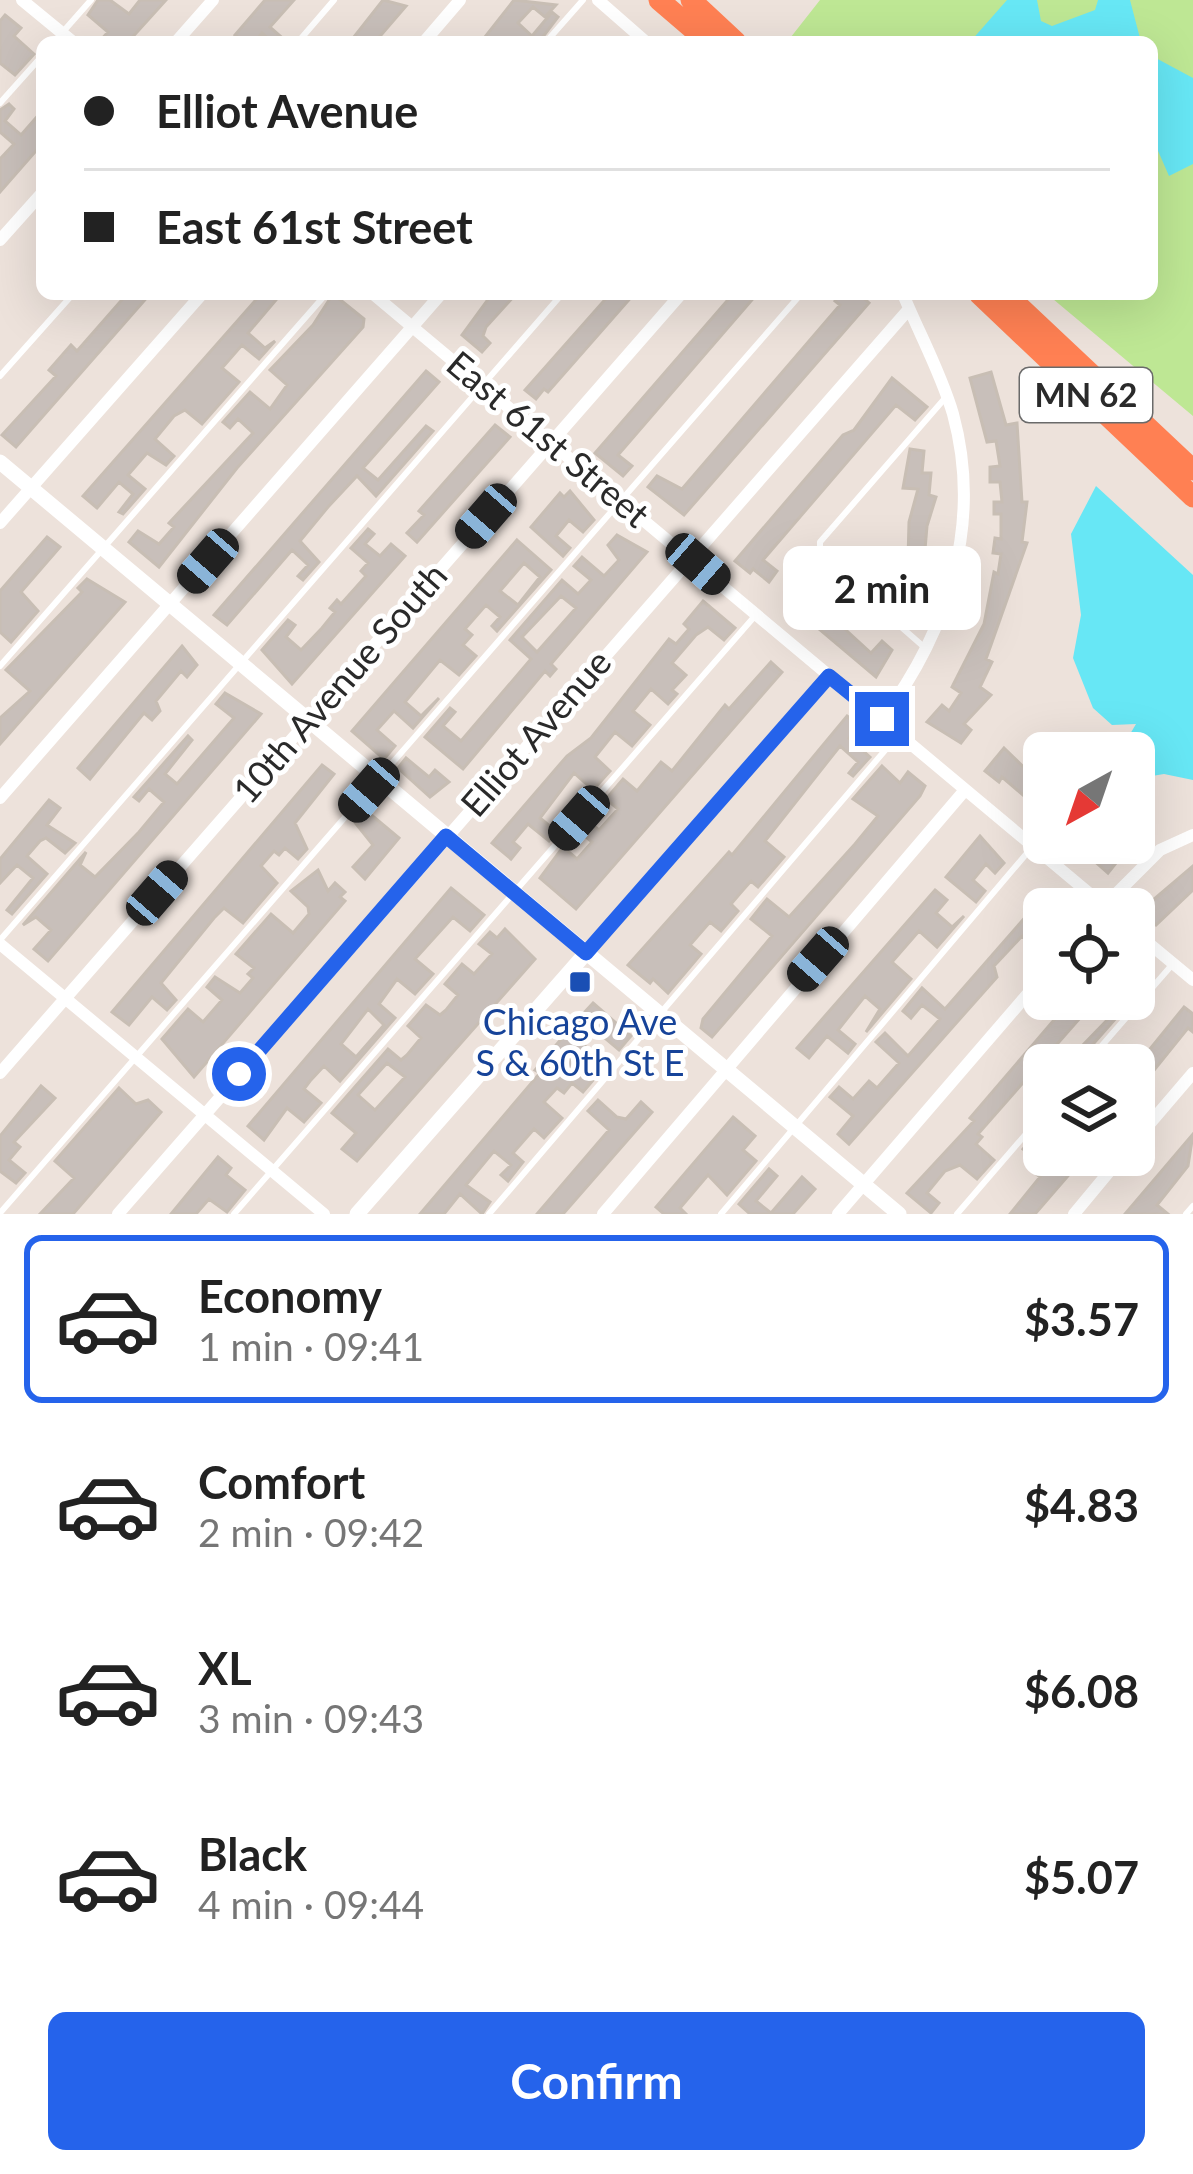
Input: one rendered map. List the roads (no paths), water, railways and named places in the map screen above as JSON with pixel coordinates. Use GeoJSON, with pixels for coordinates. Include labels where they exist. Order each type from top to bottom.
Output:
{"type":"FeatureCollection","features":[{"type":"Feature","properties":{"kind":"highway"},"geometry":{"type":"LineString","coordinates":[[659,0],[701,36]]}},
{"type":"Feature","properties":{"kind":"highway"},"geometry":{"type":"LineString","coordinates":[[691,0],[730,36]]}},
{"type":"Feature","properties":{"kind":"highway","name":"MN 62"},"geometry":{"type":"LineString","coordinates":[[985,300],[1193,497]]}},
{"type":"Feature","properties":{"kind":"highway","name":"MN 62"},"geometry":{"type":"LineString","coordinates":[[1012,300],[1193,470]]}},
{"type":"Feature","properties":{"kind":"street"},"geometry":{"type":"LineString","coordinates":[[22,0],[60,36]]}},
{"type":"Feature","properties":{"kind":"street"},"geometry":{"type":"LineString","coordinates":[[181,36],[213,0]]}},
{"type":"Feature","properties":{"kind":"street"},"geometry":{"type":"LineString","coordinates":[[429,36],[460,0]]}},
{"type":"Feature","properties":{"kind":"street"},"geometry":{"type":"LineString","coordinates":[[598,0],[639,36]]}},
{"type":"Feature","properties":{"kind":"street"},"geometry":{"type":"LineString","coordinates":[[0,240],[36,200]]}},
{"type":"Feature","properties":{"kind":"street"},"geometry":{"type":"LineString","coordinates":[[0,523],[197,300]]}},
{"type":"Feature","properties":{"kind":"street","name":"East 61st Street"},"geometry":{"type":"LineString","coordinates":[[380,300],[1023,838]]}},
{"type":"Feature","properties":{"kind":"street"},"geometry":{"type":"LineString","coordinates":[[0,798],[436,300]]}},
{"type":"Feature","properties":{"kind":"street","name":"10th Avenue South"},"geometry":{"type":"LineString","coordinates":[[0,1073],[676,300]]}},
{"type":"Feature","properties":{"kind":"street"},"geometry":{"type":"LineString","coordinates":[[882,719],[928,650],[944,613],[962,532],[960,450],[946,397],[906,300]]}},
{"type":"Feature","properties":{"kind":"street","name":"Elliot Avenue"},"geometry":{"type":"LineString","coordinates":[[118,1214],[909,308]]}},
{"type":"Feature","properties":{"kind":"street"},"geometry":{"type":"LineString","coordinates":[[0,462],[898,1214]]}},
{"type":"Feature","properties":{"kind":"street"},"geometry":{"type":"LineString","coordinates":[[357,1214],[829,676]]}},
{"type":"Feature","properties":{"kind":"street"},"geometry":{"type":"LineString","coordinates":[[603,1214],[965,790]]}},
{"type":"Feature","properties":{"kind":"street"},"geometry":{"type":"LineString","coordinates":[[1123,888],[1160,850],[1193,835]]}},
{"type":"Feature","properties":{"kind":"street","name":"East 61st Street"},"geometry":{"type":"LineString","coordinates":[[1054,864],[1081,888]]}},
{"type":"Feature","properties":{"kind":"street"},"geometry":{"type":"LineString","coordinates":[[0,942],[324,1214]]}},
{"type":"Feature","properties":{"kind":"street"},"geometry":{"type":"LineString","coordinates":[[1155,948],[1193,980]]}},
{"type":"Feature","properties":{"kind":"street"},"geometry":{"type":"LineString","coordinates":[[838,1214],[1023,999]]}},
{"type":"Feature","properties":{"kind":"street"},"geometry":{"type":"LineString","coordinates":[[1155,1117],[1193,1073]]}},
{"type":"Feature","properties":{"kind":"street"},"geometry":{"type":"LineString","coordinates":[[1074,1214],[1106,1176]]}},
{"type":"Feature","properties":{"kind":"lane"},"geometry":{"type":"LineString","coordinates":[[65,36],[91,0]]}},
{"type":"Feature","properties":{"kind":"lane"},"geometry":{"type":"LineString","coordinates":[[303,36],[334,0]]}},
{"type":"Feature","properties":{"kind":"lane"},"geometry":{"type":"LineString","coordinates":[[551,36],[583,0]]}},
{"type":"Feature","properties":{"kind":"lane"},"geometry":{"type":"LineString","coordinates":[[0,104],[36,63]]}},
{"type":"Feature","properties":{"kind":"lane"},"geometry":{"type":"LineString","coordinates":[[0,376],[69,300]]}},
{"type":"Feature","properties":{"kind":"lane"},"geometry":{"type":"LineString","coordinates":[[0,666],[321,300]]}},
{"type":"Feature","properties":{"kind":"lane"},"geometry":{"type":"LineString","coordinates":[[0,942],[557,300]]}},
{"type":"Feature","properties":{"kind":"lane"},"geometry":{"type":"LineString","coordinates":[[0,1213],[796,300]]}},
{"type":"Feature","properties":{"kind":"lane"},"geometry":{"type":"LineString","coordinates":[[928,650],[820,556],[820,542],[946,397]]}},
{"type":"Feature","properties":{"kind":"lane"},"geometry":{"type":"LineString","coordinates":[[233,1214],[756,614]]}},
{"type":"Feature","properties":{"kind":"lane"},"geometry":{"type":"LineString","coordinates":[[489,1214],[899,734]]}},
{"type":"Feature","properties":{"kind":"lane"},"geometry":{"type":"LineString","coordinates":[[721,1214],[1023,858]]}},
{"type":"Feature","properties":{"kind":"lane"},"geometry":{"type":"LineString","coordinates":[[1103,1044],[1173,963]]}},
{"type":"Feature","properties":{"kind":"lane"},"geometry":{"type":"LineString","coordinates":[[957,1214],[1023,1137]]}},
{"type":"Feature","properties":{"kind":"lane"},"geometry":{"type":"LineString","coordinates":[[1186,1214],[1193,1206]]}},
{"type":"Feature","properties":{"kind":"water"},"geometry":{"type":"Polygon","coordinates":[[[1007,0],[1037,0],[1041,21],[1052,26],[1095,10],[1098,0],[1130,0],[1139,36],[975,36],[1007,0]]]}},
{"type":"Feature","properties":{"kind":"water"},"geometry":{"type":"Polygon","coordinates":[[[1158,59],[1193,78],[1193,164],[1169,176],[1158,151],[1158,59]]]}},
{"type":"Feature","properties":{"kind":"water"},"geometry":{"type":"Polygon","coordinates":[[[1096,486],[1193,575],[1193,780],[1155,776],[1155,732],[1131,732],[1136,724],[1112,725],[1093,708],[1073,658],[1081,615],[1071,534],[1096,486]]]}},
{"type":"Feature","properties":{"kind":"place","name":"Chicago Ave S & 60th St E"},"geometry":{"type":"Point","coordinates":[580,982]}}]}
